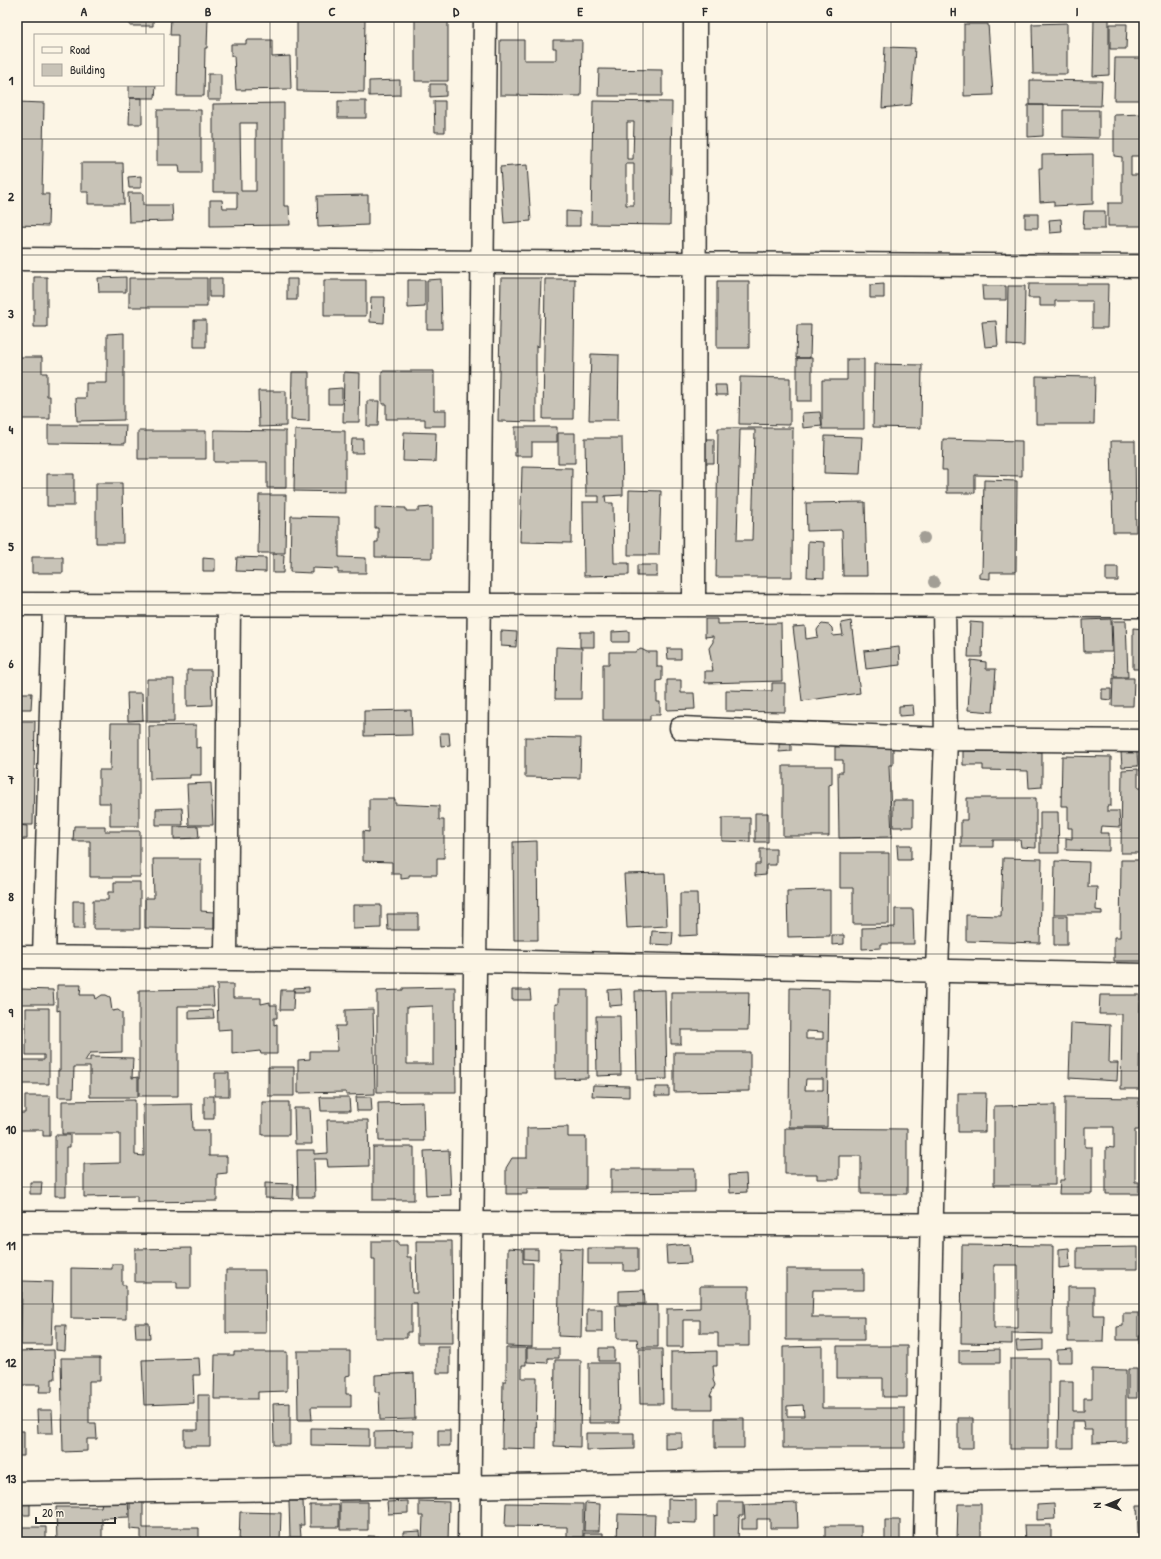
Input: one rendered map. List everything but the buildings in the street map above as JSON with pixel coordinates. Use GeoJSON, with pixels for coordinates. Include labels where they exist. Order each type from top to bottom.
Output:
{"type":"FeatureCollection","features":[{"type":"Feature","properties":{"kind":"street"},"geometry":{"type":"LineString","coordinates":[[469,1542],[485,17]]}},
{"type":"Feature","properties":{"kind":"street"},"geometry":{"type":"LineString","coordinates":[[694,605],[695,17]]}},
{"type":"Feature","properties":{"kind":"street"},"geometry":{"type":"LineString","coordinates":[[17,259],[1144,266]]}},
{"type":"Feature","properties":{"kind":"street"},"geometry":{"type":"LineString","coordinates":[[17,604],[1144,606]]}},
{"type":"Feature","properties":{"kind":"street"},"geometry":{"type":"LineString","coordinates":[[44,957],[54,604]]}},
{"type":"Feature","properties":{"kind":"street"},"geometry":{"type":"LineString","coordinates":[[226,958],[229,604]]}},
{"type":"Feature","properties":{"kind":"street"},"geometry":{"type":"LineString","coordinates":[[925,1542],[936,970],[946,739],[944,606]]}},
{"type":"Feature","properties":{"kind":"street"},"geometry":{"type":"LineString","coordinates":[[681,728],[946,739],[1144,741]]}},
{"type":"Feature","properties":{"kind":"street"},"geometry":{"type":"LineString","coordinates":[[17,957],[475,961],[1144,975]]}},
{"type":"Feature","properties":{"kind":"street"},"geometry":{"type":"LineString","coordinates":[[17,1222],[473,1222],[1144,1225]]}},
{"type":"Feature","properties":{"kind":"street"},"geometry":{"type":"LineString","coordinates":[[17,1493],[1144,1477]]}}]}
